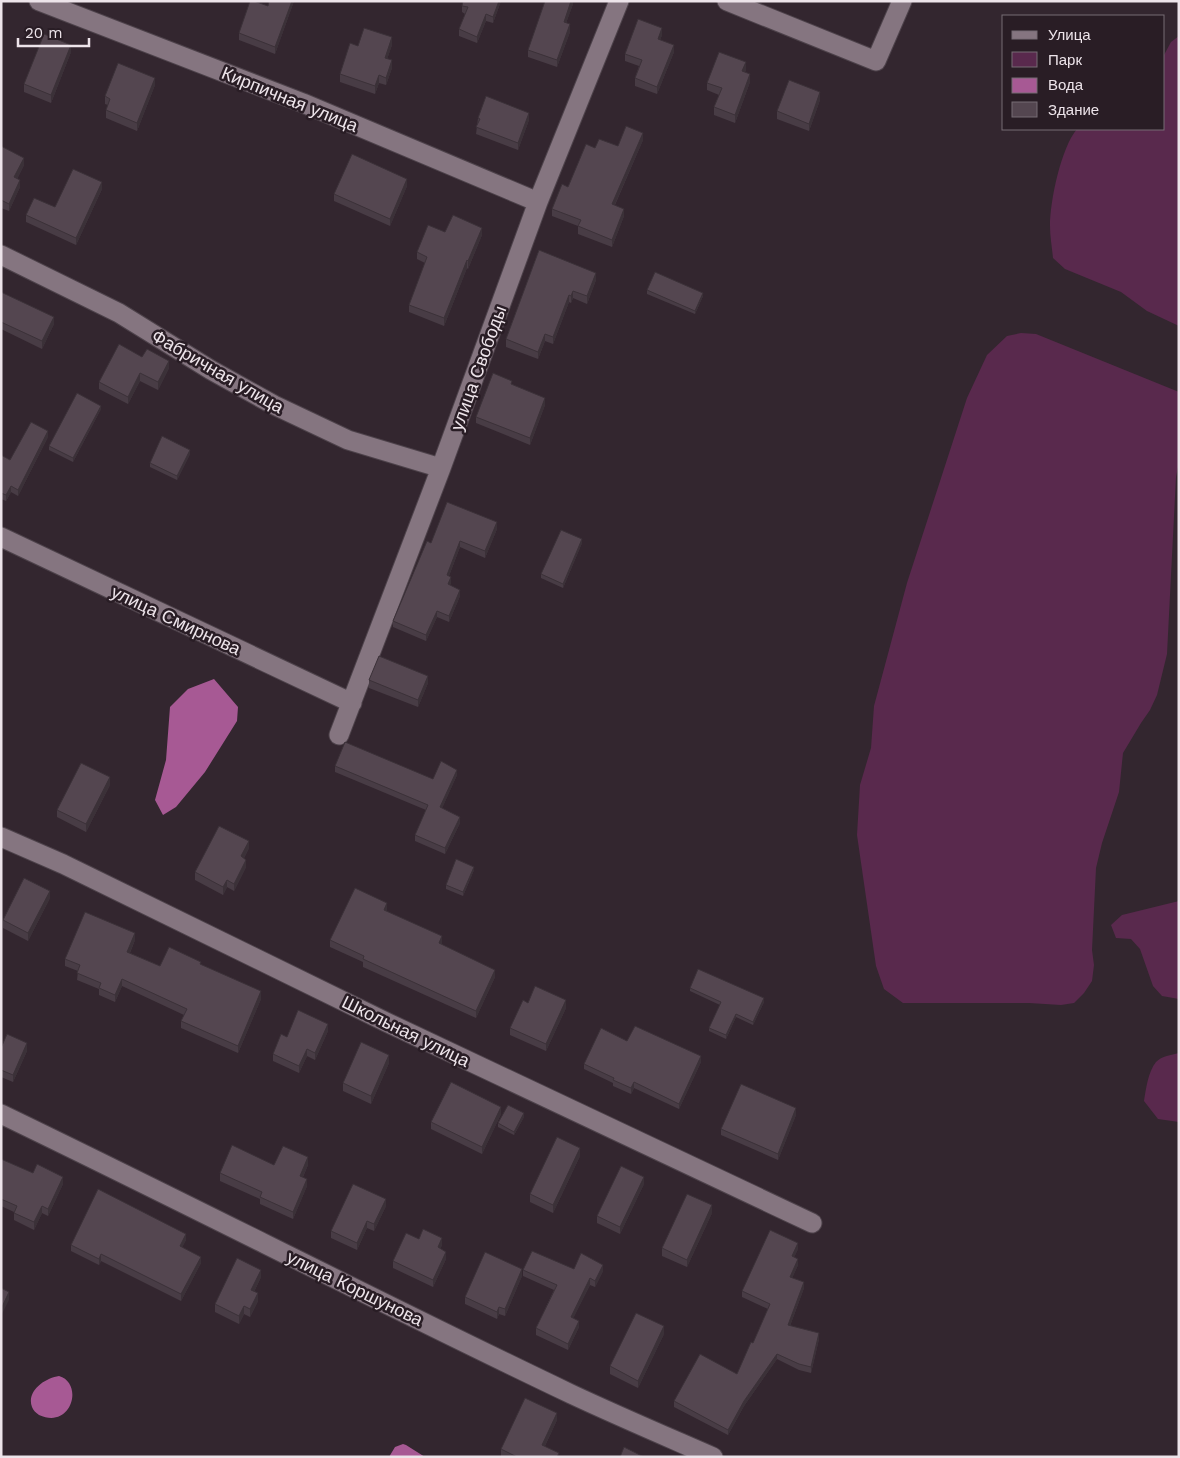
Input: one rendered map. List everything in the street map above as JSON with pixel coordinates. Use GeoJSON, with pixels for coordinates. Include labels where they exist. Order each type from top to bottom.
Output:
{"type":"FeatureCollection","features":[{"type":"Feature","properties":{"kind":"street","name":"Кирпичная улица"},"geometry":{"type":"LineString","coordinates":[[39,1],[303,102],[538,202]]}},
{"type":"Feature","properties":{"kind":"street","name":"улица Свободы"},"geometry":{"type":"LineString","coordinates":[[339,736],[441,468],[538,202],[619,1]]}},
{"type":"Feature","properties":{"kind":"street"},"geometry":{"type":"LineString","coordinates":[[727,1],[876,61],[902,1]]}},
{"type":"Feature","properties":{"kind":"street","name":"Фабричная улица"},"geometry":{"type":"LineString","coordinates":[[1,256],[119,313],[211,370],[274,405],[348,440],[441,468]]}},
{"type":"Feature","properties":{"kind":"street","name":"улица Смирнова"},"geometry":{"type":"LineString","coordinates":[[1,537],[352,702]]}},
{"type":"Feature","properties":{"kind":"street","name":"Школьная улица"},"geometry":{"type":"LineString","coordinates":[[1,837],[63,864],[395,1027],[812,1223]]}},
{"type":"Feature","properties":{"kind":"street","name":"улица Коршунова"},"geometry":{"type":"LineString","coordinates":[[1,1114],[572,1394],[713,1457]]}},
{"type":"Feature","properties":{"kind":"green space"},"geometry":{"type":"Polygon","coordinates":[[[1179,36],[1179,326],[1147,311],[1121,292],[1065,269],[1053,258],[1050,226],[1052,203],[1061,161],[1076,130],[1165,130],[1165,53],[1171,42],[1179,36]]]}},
{"type":"Feature","properties":{"kind":"green space"},"geometry":{"type":"Polygon","coordinates":[[[1021,333],[1036,334],[1179,392],[1179,462],[1176,477],[1167,654],[1157,695],[1150,710],[1123,753],[1119,792],[1096,868],[1092,950],[1094,965],[1092,981],[1084,993],[1074,1003],[1061,1005],[1029,1003],[903,1003],[884,989],[876,966],[857,835],[860,785],[871,748],[874,706],[907,583],[967,398],[987,355],[1007,336],[1021,333]]]}},
{"type":"Feature","properties":{"kind":"green space"},"geometry":{"type":"Polygon","coordinates":[[[1179,901],[1179,999],[1162,996],[1153,986],[1140,949],[1131,939],[1116,938],[1111,925],[1122,915],[1179,901]]]}},
{"type":"Feature","properties":{"kind":"green space"},"geometry":{"type":"Polygon","coordinates":[[[1179,1053],[1179,1122],[1158,1119],[1144,1101],[1149,1076],[1158,1060],[1179,1053]]]}},
{"type":"Feature","properties":{"kind":"water"},"geometry":{"type":"Polygon","coordinates":[[[214,679],[238,707],[237,721],[205,772],[176,807],[163,815],[155,800],[166,760],[170,707],[188,689],[214,679]]]}},
{"type":"Feature","properties":{"kind":"water"},"geometry":{"type":"Polygon","coordinates":[[[59,1376],[67,1380],[71,1387],[71,1404],[60,1416],[50,1418],[39,1415],[32,1407],[31,1401],[34,1391],[48,1379],[59,1376]]]}},
{"type":"Feature","properties":{"kind":"water"},"geometry":{"type":"Polygon","coordinates":[[[403,1444],[425,1457],[389,1457],[395,1447],[403,1444]]]}},
{"type":"Feature","properties":{"kind":"building"},"geometry":{"type":"Polygon","coordinates":[[[250,1],[268,6],[269,1],[292,1],[275,47],[239,33],[250,1]]]}},
{"type":"Feature","properties":{"kind":"building"},"geometry":{"type":"Polygon","coordinates":[[[463,1],[499,1],[493,17],[486,14],[477,37],[459,29],[468,7],[462,6],[463,1]]]}},
{"type":"Feature","properties":{"kind":"building"},"geometry":{"type":"Polygon","coordinates":[[[545,1],[571,1],[564,22],[570,24],[557,60],[528,50],[545,1]]]}},
{"type":"Feature","properties":{"kind":"building"},"geometry":{"type":"Polygon","coordinates":[[[638,19],[662,28],[658,39],[674,45],[657,87],[635,78],[642,60],[625,54],[638,19]]]}},
{"type":"Feature","properties":{"kind":"building"},"geometry":{"type":"Polygon","coordinates":[[[364,28],[392,37],[385,58],[392,60],[386,78],[379,75],[375,86],[340,74],[350,43],[358,46],[364,28]]]}},
{"type":"Feature","properties":{"kind":"building"},"geometry":{"type":"Polygon","coordinates":[[[44,34],[71,45],[51,95],[24,84],[44,34]]]}},
{"type":"Feature","properties":{"kind":"building"},"geometry":{"type":"Polygon","coordinates":[[[719,52],[746,62],[742,71],[750,74],[735,115],[714,107],[722,88],[707,83],[719,52]]]}},
{"type":"Feature","properties":{"kind":"building"},"geometry":{"type":"Polygon","coordinates":[[[118,63],[155,78],[137,123],[106,110],[110,99],[105,96],[118,63]]]}},
{"type":"Feature","properties":{"kind":"building"},"geometry":{"type":"Polygon","coordinates":[[[789,80],[820,92],[809,124],[777,111],[789,80]]]}},
{"type":"Feature","properties":{"kind":"building"},"geometry":{"type":"Polygon","coordinates":[[[486,96],[529,113],[518,143],[476,127],[486,96]]]}},
{"type":"Feature","properties":{"kind":"building"},"geometry":{"type":"Polygon","coordinates":[[[626,126],[643,133],[612,204],[624,209],[612,240],[578,226],[581,220],[552,209],[562,184],[568,187],[586,144],[595,148],[599,139],[618,146],[626,126]]]}},
{"type":"Feature","properties":{"kind":"building"},"geometry":{"type":"Polygon","coordinates":[[[1,146],[24,158],[14,177],[20,180],[9,204],[1,200],[1,146]]]}},
{"type":"Feature","properties":{"kind":"building"},"geometry":{"type":"Polygon","coordinates":[[[352,154],[407,179],[390,219],[334,194],[352,154]]]}},
{"type":"Feature","properties":{"kind":"building"},"geometry":{"type":"Polygon","coordinates":[[[73,169],[102,182],[76,238],[26,215],[34,198],[55,207],[73,169]]]}},
{"type":"Feature","properties":{"kind":"building"},"geometry":{"type":"Polygon","coordinates":[[[453,215],[482,228],[444,318],[409,305],[427,257],[417,252],[428,225],[445,232],[453,215]]]}},
{"type":"Feature","properties":{"kind":"building"},"geometry":{"type":"Polygon","coordinates":[[[539,250],[596,273],[587,296],[573,291],[571,296],[569,295],[553,337],[545,334],[538,352],[506,339],[539,250]]]}},
{"type":"Feature","properties":{"kind":"building"},"geometry":{"type":"Polygon","coordinates":[[[655,272],[703,293],[695,311],[647,290],[655,272]]]}},
{"type":"Feature","properties":{"kind":"building"},"geometry":{"type":"Polygon","coordinates":[[[1,292],[54,317],[42,341],[1,322],[1,292]]]}},
{"type":"Feature","properties":{"kind":"building"},"geometry":{"type":"Polygon","coordinates":[[[119,344],[142,357],[147,349],[169,361],[158,382],[140,373],[128,397],[99,382],[119,344]]]}},
{"type":"Feature","properties":{"kind":"building"},"geometry":{"type":"Polygon","coordinates":[[[493,373],[512,381],[511,384],[545,398],[530,438],[476,417],[493,373]]]}},
{"type":"Feature","properties":{"kind":"building"},"geometry":{"type":"Polygon","coordinates":[[[77,393],[101,406],[73,458],[49,446],[77,393]]]}},
{"type":"Feature","properties":{"kind":"building"},"geometry":{"type":"Polygon","coordinates":[[[31,422],[48,431],[18,490],[11,486],[6,495],[1,493],[1,455],[10,460],[31,422]]]}},
{"type":"Feature","properties":{"kind":"building"},"geometry":{"type":"Polygon","coordinates":[[[162,436],[190,450],[177,476],[150,463],[162,436]]]}},
{"type":"Feature","properties":{"kind":"building"},"geometry":{"type":"Polygon","coordinates":[[[447,502],[497,522],[485,551],[460,541],[447,575],[451,577],[448,584],[460,590],[449,616],[437,611],[426,635],[393,621],[427,541],[431,543],[447,502]]]}},
{"type":"Feature","properties":{"kind":"building"},"geometry":{"type":"Polygon","coordinates":[[[561,530],[582,539],[563,584],[541,574],[561,530]]]}},
{"type":"Feature","properties":{"kind":"building"},"geometry":{"type":"Polygon","coordinates":[[[379,656],[428,676],[418,700],[369,680],[379,656]]]}},
{"type":"Feature","properties":{"kind":"building"},"geometry":{"type":"Polygon","coordinates":[[[345,742],[433,779],[441,761],[457,770],[440,807],[460,817],[445,848],[415,835],[428,805],[335,766],[345,742]]]}},
{"type":"Feature","properties":{"kind":"building"},"geometry":{"type":"Polygon","coordinates":[[[81,763],[110,777],[86,824],[57,810],[81,763]]]}},
{"type":"Feature","properties":{"kind":"building"},"geometry":{"type":"Polygon","coordinates":[[[219,826],[249,841],[241,856],[246,860],[234,884],[227,880],[223,887],[195,872],[219,826]]]}},
{"type":"Feature","properties":{"kind":"building"},"geometry":{"type":"Polygon","coordinates":[[[456,859],[474,867],[463,892],[446,885],[456,859]]]}},
{"type":"Feature","properties":{"kind":"building"},"geometry":{"type":"Polygon","coordinates":[[[24,878],[50,891],[28,933],[3,920],[24,878]]]}},
{"type":"Feature","properties":{"kind":"building"},"geometry":{"type":"Polygon","coordinates":[[[355,888],[387,903],[384,910],[442,936],[439,943],[495,970],[476,1011],[363,959],[364,956],[330,940],[355,888]]]}},
{"type":"Feature","properties":{"kind":"building"},"geometry":{"type":"Polygon","coordinates":[[[85,912],[135,933],[127,952],[160,966],[169,947],[201,962],[200,964],[261,991],[238,1046],[181,1021],[187,1009],[122,979],[115,995],[99,988],[101,983],[77,973],[80,965],[65,959],[85,912]]]}},
{"type":"Feature","properties":{"kind":"building"},"geometry":{"type":"Polygon","coordinates":[[[698,969],[764,998],[753,1022],[736,1014],[726,1035],[709,1028],[721,1002],[690,988],[698,969]]]}},
{"type":"Feature","properties":{"kind":"building"},"geometry":{"type":"Polygon","coordinates":[[[535,986],[566,1000],[546,1044],[510,1028],[523,1000],[528,1003],[535,986]]]}},
{"type":"Feature","properties":{"kind":"building"},"geometry":{"type":"Polygon","coordinates":[[[298,1010],[328,1024],[315,1053],[307,1049],[299,1066],[273,1054],[281,1034],[287,1037],[298,1010]]]}},
{"type":"Feature","properties":{"kind":"building"},"geometry":{"type":"Polygon","coordinates":[[[635,1026],[701,1056],[679,1104],[634,1082],[631,1088],[584,1064],[601,1028],[627,1041],[635,1026]]]}},
{"type":"Feature","properties":{"kind":"building"},"geometry":{"type":"Polygon","coordinates":[[[7,1034],[27,1043],[13,1075],[1,1070],[1,1048],[7,1034]]]}},
{"type":"Feature","properties":{"kind":"building"},"geometry":{"type":"Polygon","coordinates":[[[361,1042],[389,1055],[371,1096],[343,1083],[361,1042]]]}},
{"type":"Feature","properties":{"kind":"building"},"geometry":{"type":"Polygon","coordinates":[[[451,1082],[501,1107],[482,1147],[431,1122],[451,1082]]]}},
{"type":"Feature","properties":{"kind":"building"},"geometry":{"type":"Polygon","coordinates":[[[741,1084],[796,1108],[778,1154],[721,1129],[741,1084]]]}},
{"type":"Feature","properties":{"kind":"building"},"geometry":{"type":"Polygon","coordinates":[[[508,1105],[524,1113],[514,1132],[498,1123],[508,1105]]]}},
{"type":"Feature","properties":{"kind":"building"},"geometry":{"type":"Polygon","coordinates":[[[557,1137],[580,1148],[553,1205],[530,1194],[557,1137]]]}},
{"type":"Feature","properties":{"kind":"building"},"geometry":{"type":"Polygon","coordinates":[[[232,1145],[274,1165],[283,1146],[308,1157],[300,1176],[307,1179],[293,1212],[260,1197],[262,1192],[220,1173],[232,1145]]]}},
{"type":"Feature","properties":{"kind":"building"},"geometry":{"type":"Polygon","coordinates":[[[1,1159],[33,1173],[37,1164],[63,1177],[48,1209],[42,1206],[34,1222],[14,1213],[17,1206],[1,1199],[1,1159]]]}},
{"type":"Feature","properties":{"kind":"building"},"geometry":{"type":"Polygon","coordinates":[[[621,1166],[644,1177],[620,1227],[597,1216],[621,1166]]]}},
{"type":"Feature","properties":{"kind":"building"},"geometry":{"type":"Polygon","coordinates":[[[353,1184],[386,1199],[374,1224],[367,1221],[357,1243],[331,1231],[353,1184]]]}},
{"type":"Feature","properties":{"kind":"building"},"geometry":{"type":"Polygon","coordinates":[[[98,1189],[186,1234],[180,1246],[201,1257],[181,1294],[101,1254],[99,1259],[71,1245],[98,1189]]]}},
{"type":"Feature","properties":{"kind":"building"},"geometry":{"type":"Polygon","coordinates":[[[687,1194],[712,1205],[687,1260],[662,1248],[687,1194]]]}},
{"type":"Feature","properties":{"kind":"building"},"geometry":{"type":"Polygon","coordinates":[[[423,1229],[442,1238],[438,1247],[446,1252],[433,1280],[393,1261],[406,1233],[419,1239],[423,1229]]]}},
{"type":"Feature","properties":{"kind":"building"},"geometry":{"type":"Polygon","coordinates":[[[770,1230],[798,1243],[792,1256],[798,1259],[790,1277],[804,1282],[788,1325],[819,1333],[811,1367],[777,1354],[744,1401],[728,1430],[674,1401],[700,1354],[737,1374],[770,1304],[742,1291],[770,1230]]]}},
{"type":"Feature","properties":{"kind":"building"},"geometry":{"type":"Polygon","coordinates":[[[532,1251],[574,1269],[581,1253],[603,1265],[595,1281],[590,1278],[571,1317],[579,1321],[568,1344],[536,1328],[557,1285],[523,1270],[532,1251]]]}},
{"type":"Feature","properties":{"kind":"building"},"geometry":{"type":"Polygon","coordinates":[[[485,1252],[522,1269],[505,1309],[499,1307],[497,1312],[465,1297],[485,1252]]]}},
{"type":"Feature","properties":{"kind":"building"},"geometry":{"type":"Polygon","coordinates":[[[237,1258],[261,1270],[251,1290],[258,1293],[250,1309],[244,1306],[239,1316],[215,1304],[237,1258]]]}},
{"type":"Feature","properties":{"kind":"building"},"geometry":{"type":"Polygon","coordinates":[[[1,1288],[9,1292],[1,1309],[1,1288]]]}},
{"type":"Feature","properties":{"kind":"building"},"geometry":{"type":"Polygon","coordinates":[[[636,1313],[664,1326],[638,1381],[610,1366],[636,1313]]]}},
{"type":"Feature","properties":{"kind":"building"},"geometry":{"type":"Polygon","coordinates":[[[525,1398],[557,1413],[542,1445],[559,1453],[557,1457],[517,1457],[501,1449],[525,1398]]]}},
{"type":"Feature","properties":{"kind":"building"},"geometry":{"type":"Polygon","coordinates":[[[624,1447],[644,1457],[620,1457],[624,1447]]]}}]}
